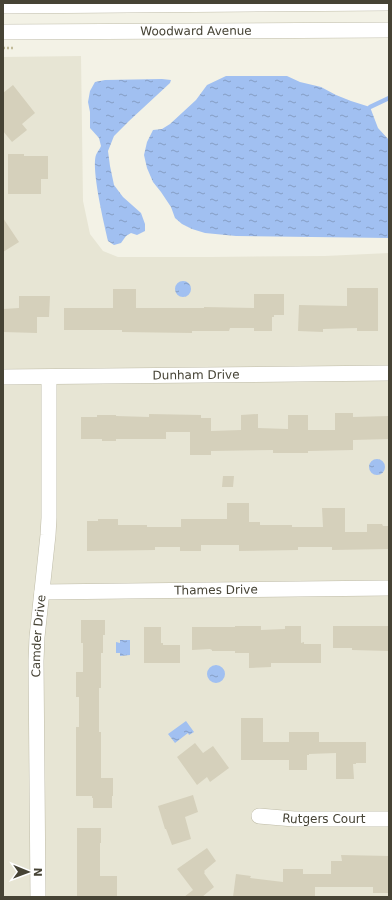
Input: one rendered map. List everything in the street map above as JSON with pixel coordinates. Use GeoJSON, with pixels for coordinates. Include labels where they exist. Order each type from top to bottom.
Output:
{"type":"FeatureCollection","features":[{"type":"Feature","properties":{"kind":"street"},"geometry":{"type":"LineString","coordinates":[[3,6],[389,4]]}},
{"type":"Feature","properties":{"kind":"street","name":"Woodward Avenue"},"geometry":{"type":"LineString","coordinates":[[3,32],[389,30]]}},
{"type":"Feature","properties":{"kind":"street","name":"Dunham Drive"},"geometry":{"type":"LineString","coordinates":[[3,377],[389,373]]}},
{"type":"Feature","properties":{"kind":"street","name":"Camder Drive"},"geometry":{"type":"LineString","coordinates":[[38,897],[36,661],[49,518],[49,377]]}},
{"type":"Feature","properties":{"kind":"street","name":"Thames Drive"},"geometry":{"type":"LineString","coordinates":[[42,592],[389,588]]}},
{"type":"Feature","properties":{"kind":"street","name":"Rutgers Court"},"geometry":{"type":"LineString","coordinates":[[259,816],[294,819],[389,819]]}},
{"type":"Feature","properties":{"kind":"shaded area"},"geometry":{"type":"Polygon","coordinates":[[[81,56],[83,201],[90,234],[103,251],[118,257],[325,256],[389,253],[389,897],[3,897],[3,57],[81,56]]]}},
{"type":"Feature","properties":{"kind":"water"},"geometry":{"type":"Polygon","coordinates":[[[226,76],[287,76],[300,82],[321,87],[336,95],[370,107],[378,128],[389,140],[389,238],[236,236],[205,233],[182,224],[175,218],[171,207],[153,182],[147,168],[144,155],[147,142],[153,130],[162,129],[170,124],[196,100],[207,85],[226,76]]]}},
{"type":"Feature","properties":{"kind":"water"},"geometry":{"type":"Polygon","coordinates":[[[105,80],[171,80],[170,83],[114,136],[108,151],[114,185],[123,197],[141,213],[145,224],[145,231],[137,235],[131,233],[126,236],[121,243],[114,245],[108,241],[95,172],[96,155],[101,146],[99,138],[90,128],[90,112],[88,102],[90,91],[95,82],[105,80]]]}},
{"type":"Feature","properties":{"kind":"water"},"geometry":{"type":"Polygon","coordinates":[[[180,281],[186,281],[191,286],[189,295],[186,297],[180,297],[175,292],[175,286],[180,281]]]}},
{"type":"Feature","properties":{"kind":"water"},"geometry":{"type":"Polygon","coordinates":[[[377,459],[384,464],[385,467],[380,474],[377,475],[370,470],[369,467],[374,460],[377,459]]]}},
{"type":"Feature","properties":{"kind":"water"},"geometry":{"type":"Polygon","coordinates":[[[120,640],[130,640],[130,655],[120,656],[120,653],[116,653],[116,642],[120,643],[120,640]]]}},
{"type":"Feature","properties":{"kind":"water"},"geometry":{"type":"Polygon","coordinates":[[[212,665],[220,665],[225,670],[223,681],[220,683],[212,683],[207,678],[207,670],[212,665]]]}},
{"type":"Feature","properties":{"kind":"water"},"geometry":{"type":"Polygon","coordinates":[[[186,721],[194,732],[189,735],[188,733],[175,743],[168,734],[186,721]]]}},
{"type":"Feature","properties":{"kind":"building"},"geometry":{"type":"Polygon","coordinates":[[[13,85],[35,113],[22,124],[27,130],[12,142],[3,131],[3,93],[13,85]]]}},
{"type":"Feature","properties":{"kind":"building"},"geometry":{"type":"Polygon","coordinates":[[[8,154],[48,156],[48,179],[41,179],[41,194],[8,194],[8,154]]]}},
{"type":"Feature","properties":{"kind":"building"},"geometry":{"type":"Polygon","coordinates":[[[3,218],[19,242],[3,252],[3,218]]]}},
{"type":"Feature","properties":{"kind":"building"},"geometry":{"type":"Polygon","coordinates":[[[347,288],[378,288],[378,331],[357,331],[357,328],[323,329],[323,332],[298,331],[299,305],[347,306],[347,288]]]}},
{"type":"Feature","properties":{"kind":"building"},"geometry":{"type":"Polygon","coordinates":[[[113,289],[136,289],[136,308],[254,308],[254,294],[284,294],[284,315],[274,315],[274,317],[272,317],[272,331],[254,331],[254,328],[230,328],[229,331],[192,331],[192,333],[122,332],[122,330],[64,330],[64,308],[113,308],[113,289]]]}},
{"type":"Feature","properties":{"kind":"building"},"geometry":{"type":"Polygon","coordinates":[[[19,296],[50,296],[49,317],[37,317],[37,333],[3,332],[3,309],[19,308],[19,296]]]}},
{"type":"Feature","properties":{"kind":"building"},"geometry":{"type":"Polygon","coordinates":[[[335,413],[353,413],[353,417],[389,416],[389,439],[353,440],[353,450],[308,451],[308,453],[273,453],[273,450],[211,451],[211,455],[190,455],[190,432],[166,432],[166,439],[116,439],[116,441],[102,441],[102,439],[81,439],[81,417],[97,417],[97,415],[149,417],[149,414],[201,415],[201,418],[211,418],[211,431],[241,430],[241,415],[258,414],[258,428],[288,429],[288,415],[308,415],[308,430],[335,430],[335,413]]]}},
{"type":"Feature","properties":{"kind":"building"},"geometry":{"type":"Polygon","coordinates":[[[223,476],[234,476],[233,487],[222,487],[223,476]]]}},
{"type":"Feature","properties":{"kind":"building"},"geometry":{"type":"Polygon","coordinates":[[[227,503],[249,503],[249,522],[260,522],[260,525],[292,525],[292,527],[323,527],[322,508],[345,508],[345,532],[367,532],[367,524],[382,524],[383,526],[389,526],[389,549],[332,550],[332,547],[298,547],[298,550],[239,551],[239,545],[201,545],[201,551],[180,551],[180,547],[155,547],[155,550],[87,551],[87,521],[98,521],[98,519],[118,519],[118,525],[181,527],[181,519],[227,519],[227,503]]]}},
{"type":"Feature","properties":{"kind":"building"},"geometry":{"type":"Polygon","coordinates":[[[81,620],[105,620],[103,653],[101,653],[101,688],[99,688],[99,732],[101,732],[101,778],[113,778],[112,808],[93,808],[92,796],[76,796],[76,727],[79,727],[79,697],[76,697],[76,672],[83,672],[81,620]]]}},
{"type":"Feature","properties":{"kind":"building"},"geometry":{"type":"Polygon","coordinates":[[[261,626],[261,630],[285,629],[285,626],[301,626],[301,643],[321,644],[321,663],[271,663],[271,667],[249,668],[249,653],[235,653],[235,651],[212,651],[210,649],[192,650],[192,627],[261,626]]]}},
{"type":"Feature","properties":{"kind":"building"},"geometry":{"type":"Polygon","coordinates":[[[333,626],[389,626],[389,651],[333,648],[333,626]]]}},
{"type":"Feature","properties":{"kind":"building"},"geometry":{"type":"Polygon","coordinates":[[[144,627],[161,627],[161,643],[163,643],[163,645],[180,645],[180,663],[144,663],[144,627]]]}},
{"type":"Feature","properties":{"kind":"building"},"geometry":{"type":"Polygon","coordinates":[[[241,718],[263,718],[263,742],[289,742],[289,732],[319,732],[319,742],[366,742],[366,763],[353,764],[354,779],[336,779],[336,753],[307,755],[307,770],[289,770],[289,760],[241,760],[241,718]]]}},
{"type":"Feature","properties":{"kind":"building"},"geometry":{"type":"Polygon","coordinates":[[[195,743],[203,753],[213,746],[229,768],[210,782],[207,777],[197,785],[177,757],[195,743]]]}},
{"type":"Feature","properties":{"kind":"building"},"geometry":{"type":"Polygon","coordinates":[[[193,795],[198,812],[185,817],[191,839],[172,845],[158,806],[193,795]]]}},
{"type":"Feature","properties":{"kind":"building"},"geometry":{"type":"Polygon","coordinates":[[[77,828],[101,828],[100,876],[117,876],[117,897],[77,897],[77,828]]]}},
{"type":"Feature","properties":{"kind":"building"},"geometry":{"type":"Polygon","coordinates":[[[207,848],[216,861],[204,871],[204,873],[214,887],[202,897],[184,897],[193,890],[177,869],[207,848]]]}},
{"type":"Feature","properties":{"kind":"building"},"geometry":{"type":"Polygon","coordinates":[[[341,855],[389,856],[389,893],[373,893],[373,887],[315,887],[315,897],[233,897],[236,874],[251,876],[250,878],[283,882],[283,869],[303,869],[303,874],[331,874],[331,861],[342,861],[341,855]]]}},
{"type":"Feature","properties":{"kind":"waterway"},"geometry":{"type":"LineString","coordinates":[[370,107],[389,98]]}}]}
